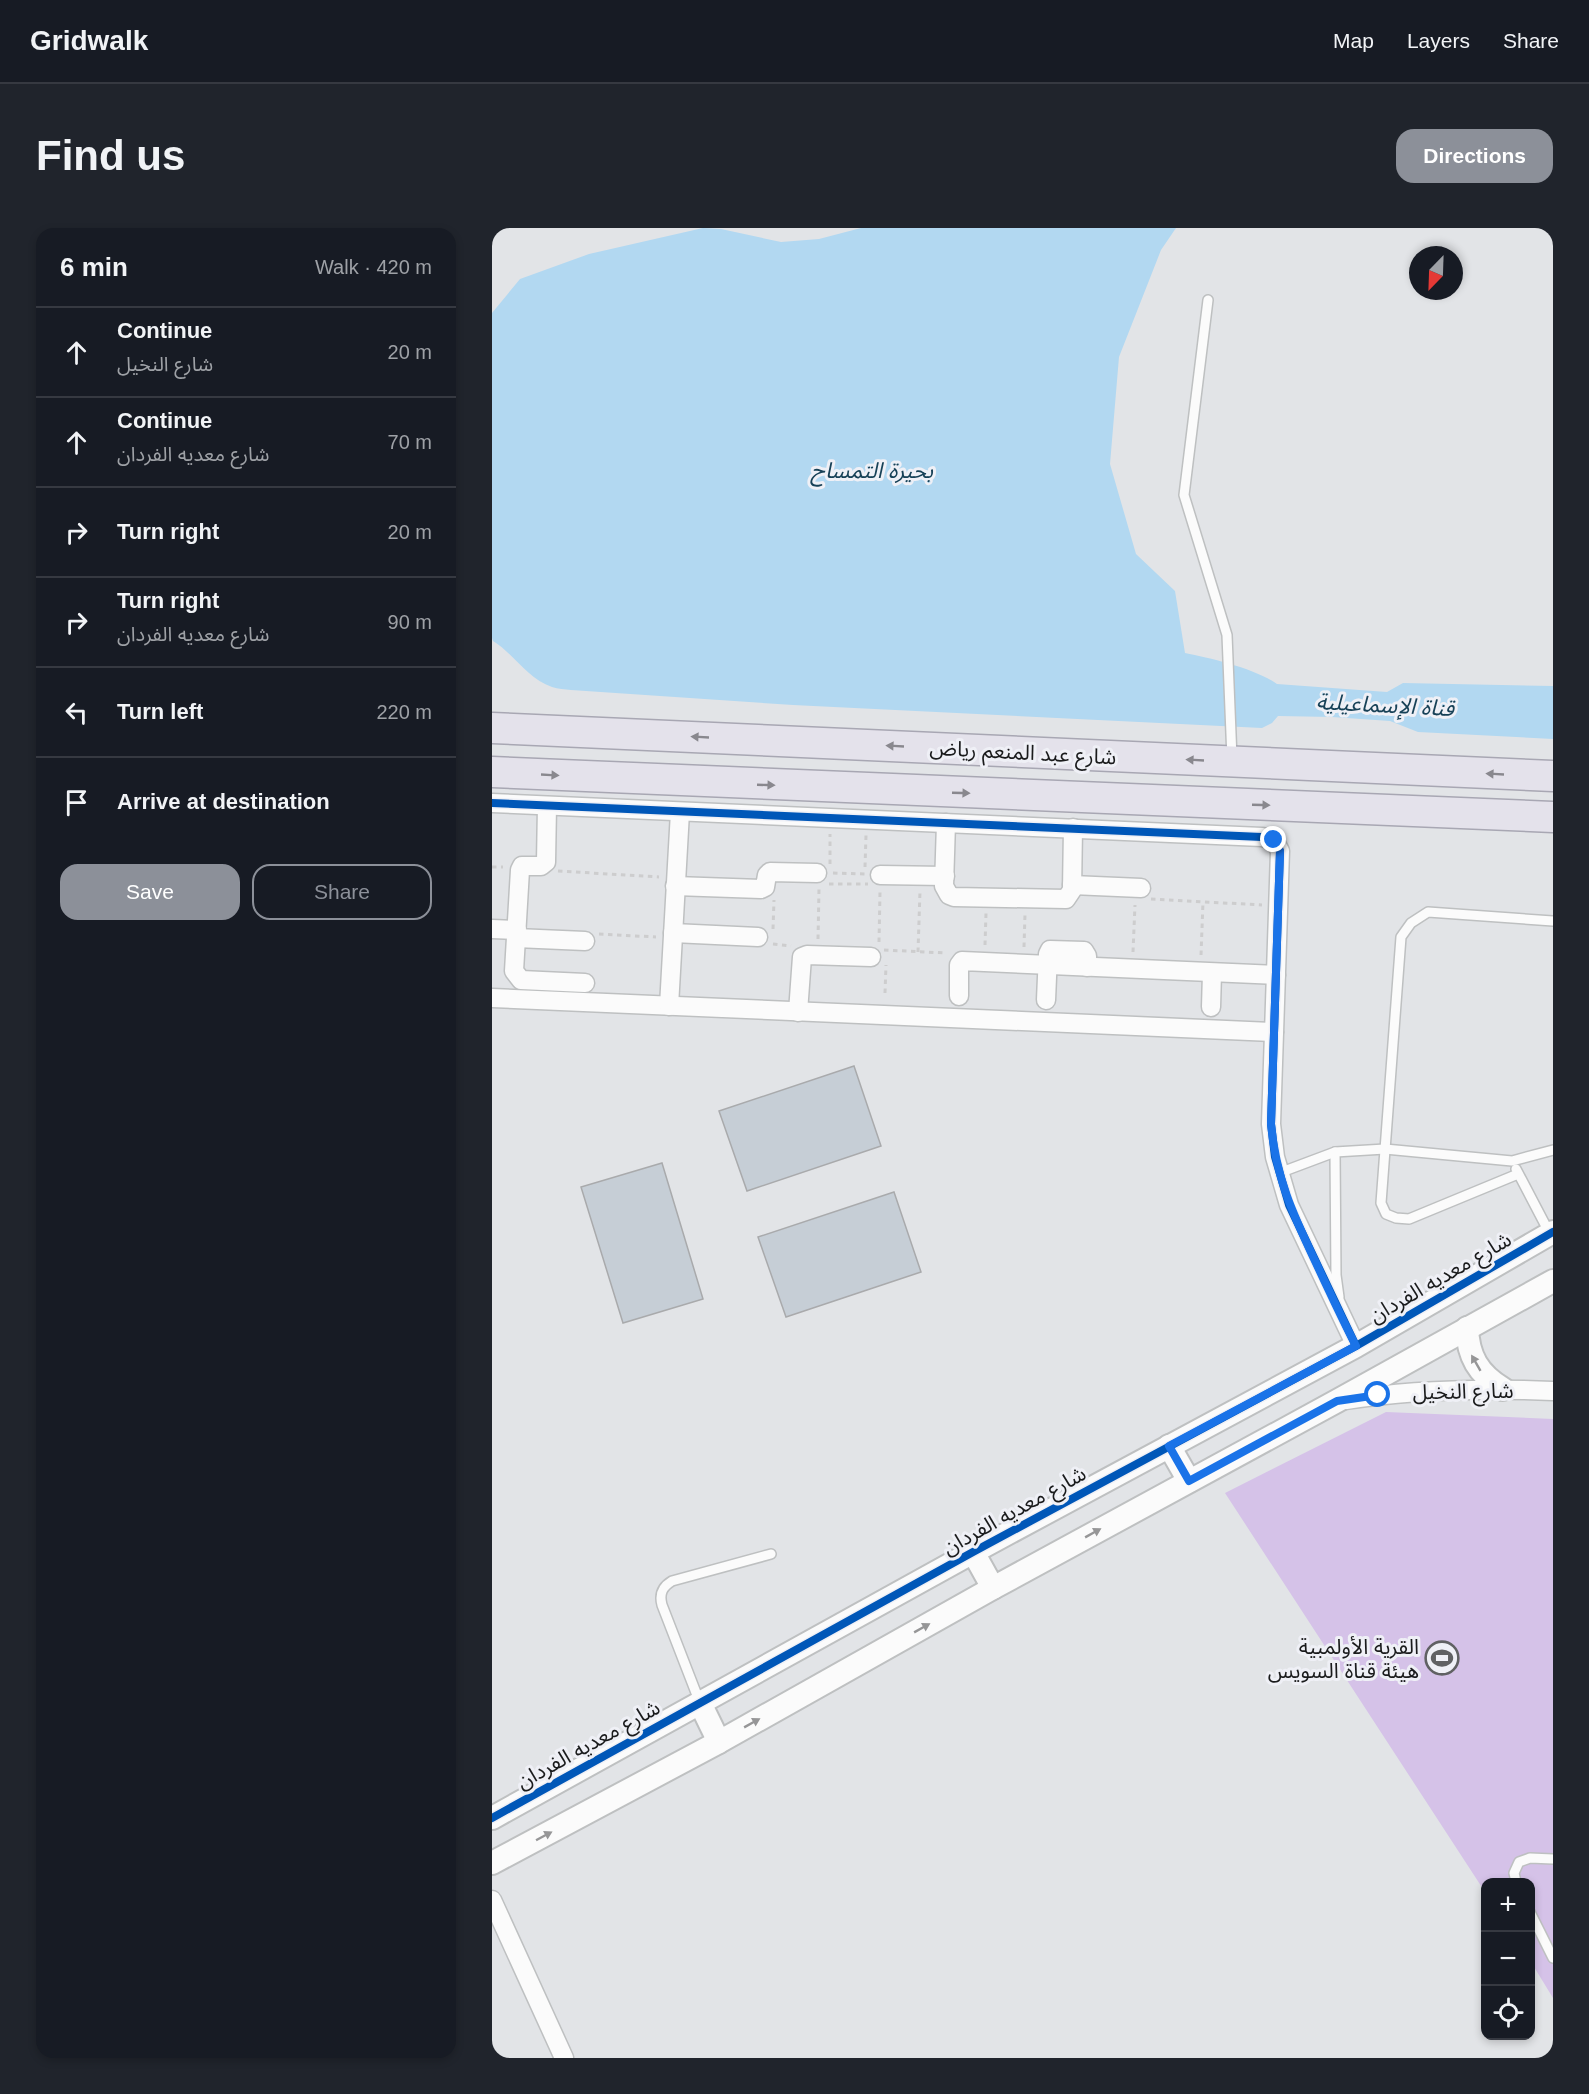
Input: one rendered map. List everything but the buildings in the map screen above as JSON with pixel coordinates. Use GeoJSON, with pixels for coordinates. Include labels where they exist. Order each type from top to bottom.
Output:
{"type":"FeatureCollection","features":[{"type":"Feature","properties":{"kind":"highway","name":"شارع عبد المنعم رياض"},"geometry":{"type":"LineString","coordinates":[[492,728],[1553,776]]}},
{"type":"Feature","properties":{"kind":"highway"},"geometry":{"type":"LineString","coordinates":[[1305,807],[1307,765]]}},
{"type":"Feature","properties":{"kind":"highway","name":"شارع عبد المنعم رياض"},"geometry":{"type":"LineString","coordinates":[[492,772],[1553,817]]}},
{"type":"Feature","properties":{"kind":"street"},"geometry":{"type":"LineString","coordinates":[[492,803],[1268,837],[1274,840],[1280,851],[1271,1124],[1279,1173],[1295,1220],[1356,1346]]}},
{"type":"Feature","properties":{"kind":"street"},"geometry":{"type":"LineString","coordinates":[[547,806],[547,859],[544,865],[520,868],[514,971],[518,978],[525,981],[585,983]]}},
{"type":"Feature","properties":{"kind":"street"},"geometry":{"type":"LineString","coordinates":[[669,1006],[680,812]]}},
{"type":"Feature","properties":{"kind":"street"},"geometry":{"type":"LineString","coordinates":[[946,823],[944,881],[949,895],[954,897],[1066,899],[1070,895],[1072,885],[1073,828]]}},
{"type":"Feature","properties":{"kind":"street"},"geometry":{"type":"LineString","coordinates":[[676,882],[761,889],[765,887],[766,877],[770,872],[817,873]]}},
{"type":"Feature","properties":{"kind":"street"},"geometry":{"type":"LineString","coordinates":[[873,880],[944,881]]}},
{"type":"Feature","properties":{"kind":"street"},"geometry":{"type":"LineString","coordinates":[[1072,885],[1141,895]]}},
{"type":"Feature","properties":{"kind":"street"},"geometry":{"type":"LineString","coordinates":[[492,929],[516,934],[585,941]]}},
{"type":"Feature","properties":{"kind":"street"},"geometry":{"type":"LineString","coordinates":[[673,933],[758,938]]}},
{"type":"Feature","properties":{"kind":"street"},"geometry":{"type":"LineString","coordinates":[[798,1011],[802,957],[807,955],[879,956]]}},
{"type":"Feature","properties":{"kind":"street"},"geometry":{"type":"LineString","coordinates":[[959,996],[960,963],[962,961],[1276,975]]}},
{"type":"Feature","properties":{"kind":"street"},"geometry":{"type":"LineString","coordinates":[[1046,1000],[1048,965]]}},
{"type":"Feature","properties":{"kind":"street"},"geometry":{"type":"LineString","coordinates":[[1206,972],[1211,1007]]}},
{"type":"Feature","properties":{"kind":"street"},"geometry":{"type":"LineString","coordinates":[[492,998],[1274,1032]]}},
{"type":"Feature","properties":{"kind":"street","name":"شارع معديه الفردان"},"geometry":{"type":"LineString","coordinates":[[492,1818],[974,1552],[1356,1346],[1552,1236]]}},
{"type":"Feature","properties":{"kind":"street"},"geometry":{"type":"LineString","coordinates":[[492,1863],[719,1742],[993,1588],[1553,1281]]}},
{"type":"Feature","properties":{"kind":"street"},"geometry":{"type":"LineString","coordinates":[[1467,1328],[1467,1343],[1475,1364],[1490,1381],[1503,1389]]}},
{"type":"Feature","properties":{"kind":"street","name":"شارع النخيل"},"geometry":{"type":"LineString","coordinates":[[1337,1401],[1419,1391],[1503,1389],[1553,1391]]}},
{"type":"Feature","properties":{"kind":"street"},"geometry":{"type":"LineString","coordinates":[[1169,1446],[1189,1481]]}},
{"type":"Feature","properties":{"kind":"street"},"geometry":{"type":"LineString","coordinates":[[974,1552],[993,1588]]}},
{"type":"Feature","properties":{"kind":"street"},"geometry":{"type":"LineString","coordinates":[[700,1703],[719,1742]]}},
{"type":"Feature","properties":{"kind":"street"},"geometry":{"type":"LineString","coordinates":[[492,1900],[564,2058]]}},
{"type":"Feature","properties":{"kind":"lane"},"geometry":{"type":"LineString","coordinates":[[1208,300],[1184,495],[1227,635],[1232,761]]}},
{"type":"Feature","properties":{"kind":"lane"},"geometry":{"type":"LineString","coordinates":[[1518,1174],[1409,1219],[1386,1214],[1381,1203],[1401,937],[1411,923],[1428,912],[1553,921]]}},
{"type":"Feature","properties":{"kind":"lane"},"geometry":{"type":"LineString","coordinates":[[1279,1173],[1335,1152],[1385,1149],[1512,1161],[1553,1150]]}},
{"type":"Feature","properties":{"kind":"lane"},"geometry":{"type":"LineString","coordinates":[[1335,1152],[1336,1275],[1341,1317]]}},
{"type":"Feature","properties":{"kind":"lane"},"geometry":{"type":"LineString","coordinates":[[1512,1161],[1552,1236]]}},
{"type":"Feature","properties":{"kind":"lane"},"geometry":{"type":"LineString","coordinates":[[700,1703],[662,1605],[660,1598],[662,1591],[672,1581],[771,1554]]}},
{"type":"Feature","properties":{"kind":"lane"},"geometry":{"type":"LineString","coordinates":[[1515,1878],[1514,1873],[1519,1862],[1530,1858],[1553,1859]]}},
{"type":"Feature","properties":{"kind":"lane"},"geometry":{"type":"LineString","coordinates":[[1535,1922],[1553,1958]]}},
{"type":"Feature","properties":{"kind":"path"},"geometry":{"type":"LineString","coordinates":[[830,818],[830,873],[873,880]]}},
{"type":"Feature","properties":{"kind":"path"},"geometry":{"type":"LineString","coordinates":[[866,819],[879,956],[885,993]]}},
{"type":"Feature","properties":{"kind":"path"},"geometry":{"type":"LineString","coordinates":[[544,865],[555,871],[676,882]]}},
{"type":"Feature","properties":{"kind":"path"},"geometry":{"type":"LineString","coordinates":[[818,947],[819,883],[873,880]]}},
{"type":"Feature","properties":{"kind":"path"},"geometry":{"type":"LineString","coordinates":[[918,952],[920,885],[944,881]]}},
{"type":"Feature","properties":{"kind":"path"},"geometry":{"type":"LineString","coordinates":[[1132,969],[1141,895],[1203,902],[1278,906]]}},
{"type":"Feature","properties":{"kind":"path"},"geometry":{"type":"LineString","coordinates":[[985,962],[987,898]]}},
{"type":"Feature","properties":{"kind":"path"},"geometry":{"type":"LineString","coordinates":[[1023,964],[1025,899]]}},
{"type":"Feature","properties":{"kind":"path"},"geometry":{"type":"LineString","coordinates":[[1203,902],[1206,972]]}},
{"type":"Feature","properties":{"kind":"shaded area","name":"القرية الأولمبية هيئة قناة السويس"},"geometry":{"type":"Polygon","coordinates":[[[1386,1412],[1553,1419],[1553,1998],[1535,1969],[1535,1878],[1481,1878],[1481,1886],[1225,1493],[1386,1412]]]}},
{"type":"Feature","properties":{"kind":"water","name":"بحيرة التمساح"},"geometry":{"type":"Polygon","coordinates":[[[703,228],[721,229],[781,242],[819,239],[861,228],[1176,228],[1161,250],[1119,357],[1110,464],[1136,554],[1175,591],[1185,653],[1246,669],[1277,684],[1387,692],[1403,683],[1553,686],[1553,739],[1418,732],[1390,721],[1332,717],[1278,716],[1272,723],[1262,728],[793,705],[571,690],[554,688],[543,683],[492,638],[492,313],[520,279],[589,254],[703,228]]]}},
{"type":"Feature","properties":{"kind":"cycle path"},"geometry":{"type":"LineString","coordinates":[[492,803],[1262,837],[1274,840],[1280,851],[1271,1124],[1275,1157],[1289,1205],[1356,1346]]}},
{"type":"Feature","properties":{"kind":"cycle path"},"geometry":{"type":"LineString","coordinates":[[492,1818],[973,1552],[1356,1346],[1553,1232]]}},
{"type":"Feature","properties":{"kind":"place","name":"القرية الأولمبية هيئة قناة السويس"},"geometry":{"type":"Point","coordinates":[1442,1658]}},
{"type":"Feature","properties":{"kind":"route"},"geometry":{"type":"LineString","coordinates":[[1274,840],[1280,851],[1271,1124],[1275,1157],[1283,1189],[1295,1220],[1356,1346],[1169,1446],[1189,1481],[1337,1401],[1378,1395]]}},
{"type":"Feature","properties":{"kind":"water label","name":"قناة الإسماعيلية"},"geometry":{"type":"Point","coordinates":[1385,705]}}]}
